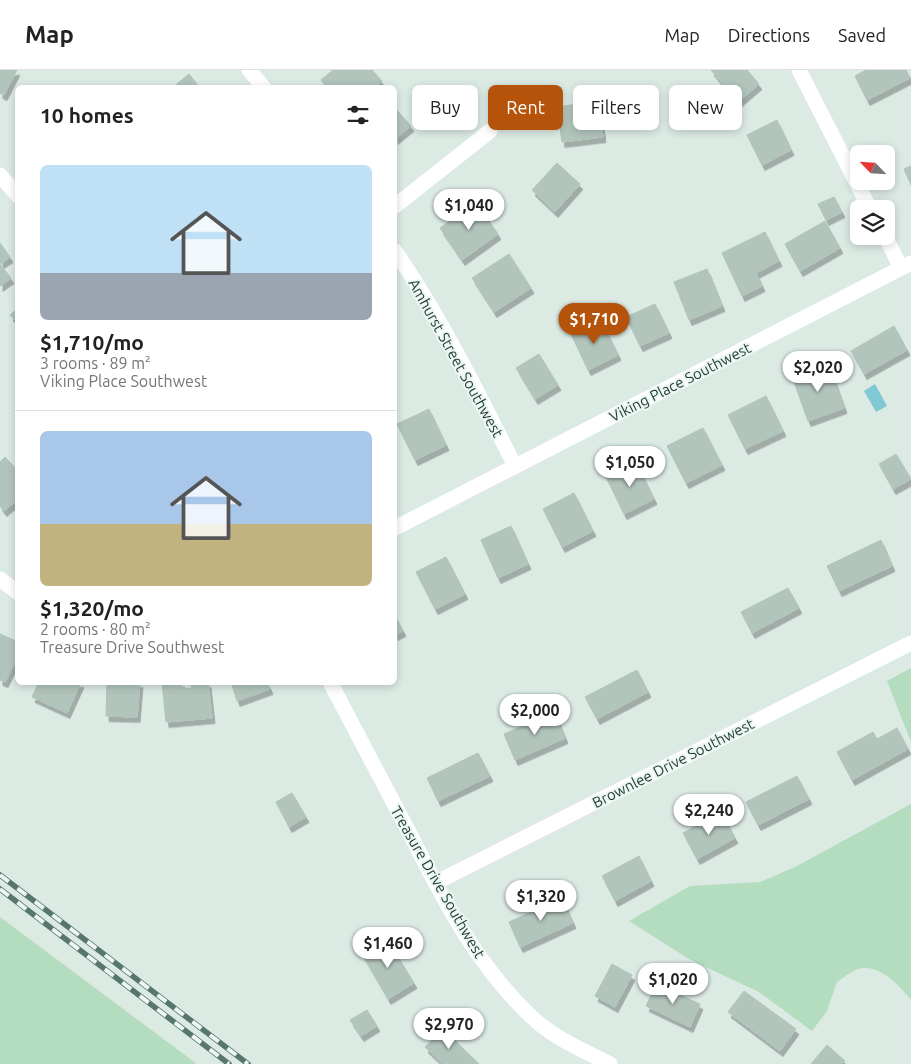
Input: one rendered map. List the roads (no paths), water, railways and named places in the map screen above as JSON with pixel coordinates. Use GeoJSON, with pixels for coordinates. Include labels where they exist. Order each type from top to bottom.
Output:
{"type":"FeatureCollection","features":[{"type":"Feature","properties":{"kind":"street"},"geometry":{"type":"LineString","coordinates":[[249,70],[262,85]]}},
{"type":"Feature","properties":{"kind":"street"},"geometry":{"type":"LineString","coordinates":[[799,70],[865,200]]}},
{"type":"Feature","properties":{"kind":"street"},"geometry":{"type":"LineString","coordinates":[[397,204],[490,131]]}},
{"type":"Feature","properties":{"kind":"street"},"geometry":{"type":"LineString","coordinates":[[0,174],[15,192]]}},
{"type":"Feature","properties":{"kind":"street"},"geometry":{"type":"LineString","coordinates":[[891,245],[906,266]]}},
{"type":"Feature","properties":{"kind":"street","name":"Amhurst Street Southwest"},"geometry":{"type":"LineString","coordinates":[[397,254],[412,275],[462,362],[515,466]]}},
{"type":"Feature","properties":{"kind":"street","name":"Viking Place Southwest"},"geometry":{"type":"LineString","coordinates":[[397,527],[906,266]]}},
{"type":"Feature","properties":{"kind":"street"},"geometry":{"type":"LineString","coordinates":[[0,579],[15,591]]}},
{"type":"Feature","properties":{"kind":"street","name":"Brownlee Drive Southwest"},"geometry":{"type":"LineString","coordinates":[[435,883],[911,643]]}},
{"type":"Feature","properties":{"kind":"street","name":"Treasure Drive Southwest"},"geometry":{"type":"LineString","coordinates":[[332,685],[435,883],[470,944],[506,992],[537,1022],[610,1064]]}},
{"type":"Feature","properties":{"kind":"water"},"geometry":{"type":"Polygon","coordinates":[[[875,384],[887,406],[876,412],[864,391],[875,384]]]}},
{"type":"Feature","properties":{"kind":"railway"},"geometry":{"type":"LineString","coordinates":[[0,875],[248,1064]]}},
{"type":"Feature","properties":{"kind":"railway"},"geometry":{"type":"LineString","coordinates":[[0,889],[229,1064]]}}]}
